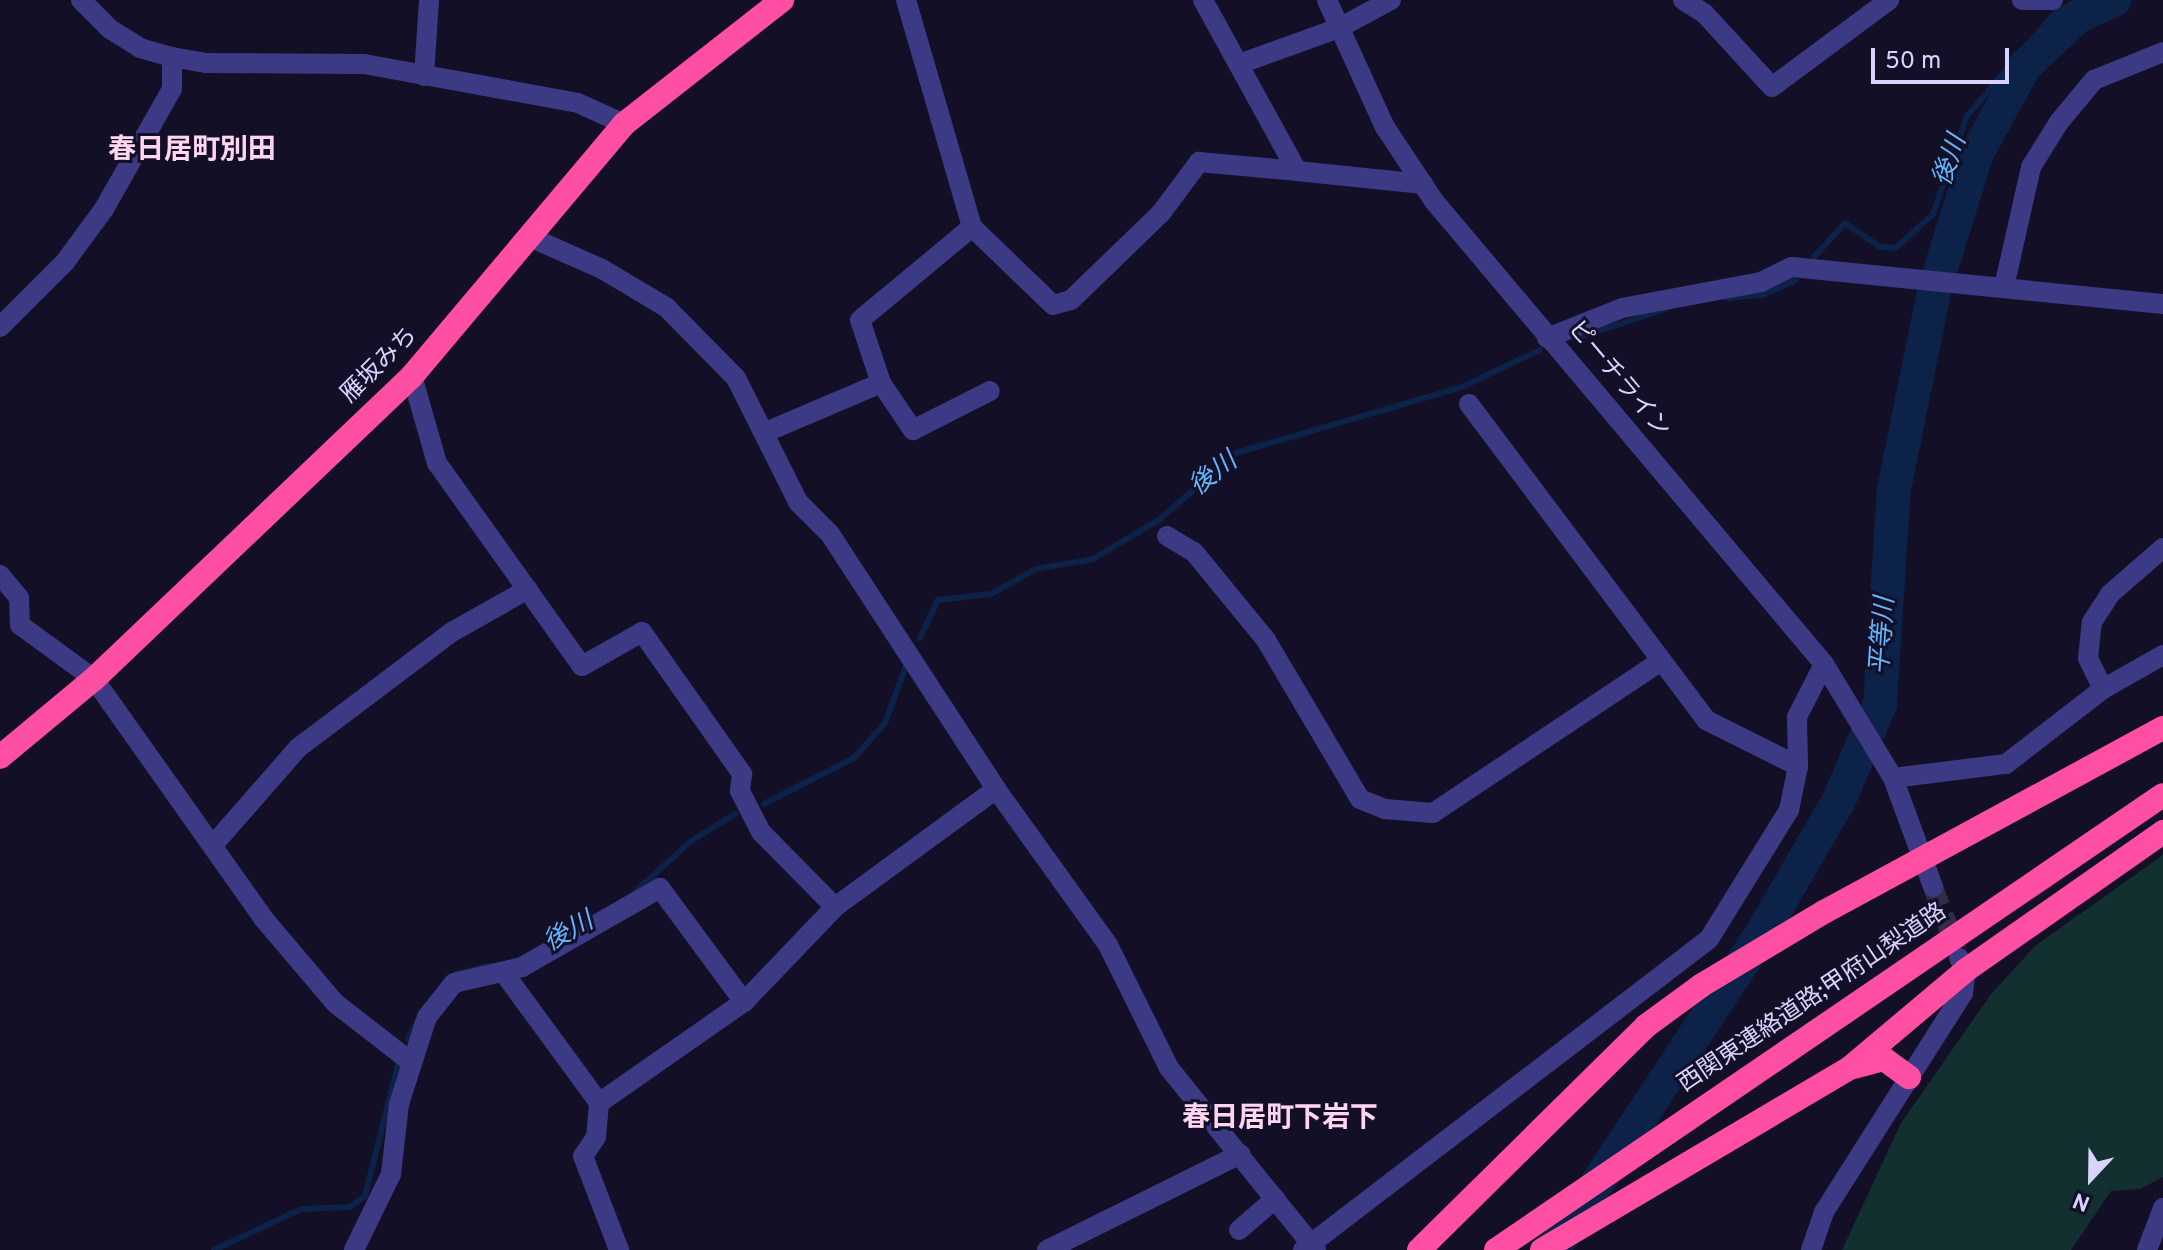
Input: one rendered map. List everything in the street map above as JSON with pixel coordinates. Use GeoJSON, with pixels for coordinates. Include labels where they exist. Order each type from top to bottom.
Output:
{"type":"FeatureCollection","features":[{"type":"Feature","properties":{"kind":"highway","name":"雁坂みち"},"geometry":{"type":"LineString","coordinates":[[0,757],[94,679],[412,376],[532,238],[624,124],[782,0]]}},
{"type":"Feature","properties":{"kind":"highway"},"geometry":{"type":"LineString","coordinates":[[1419,1250],[1646,1026],[1824,912],[1924,862],[2163,728]]}},
{"type":"Feature","properties":{"kind":"highway","name":"西関東連絡道路;甲府山梨道路"},"geometry":{"type":"LineString","coordinates":[[1496,1250],[2163,795]]}},
{"type":"Feature","properties":{"kind":"highway"},"geometry":{"type":"LineString","coordinates":[[1542,1250],[1699,1160],[1851,1067],[1963,964],[2163,832]]}},
{"type":"Feature","properties":{"kind":"highway"},"geometry":{"type":"LineString","coordinates":[[1851,1067],[1884,1059],[1909,1077]]}},
{"type":"Feature","properties":{"kind":"street"},"geometry":{"type":"LineString","coordinates":[[81,0],[92,16],[130,42],[172,57],[206,63],[364,64],[578,103],[624,124]]}},
{"type":"Feature","properties":{"kind":"street"},"geometry":{"type":"LineString","coordinates":[[424,76],[429,0]]}},
{"type":"Feature","properties":{"kind":"street"},"geometry":{"type":"LineString","coordinates":[[906,0],[972,227],[1053,305],[1071,300],[1161,213],[1199,162],[1423,184]]}},
{"type":"Feature","properties":{"kind":"street"},"geometry":{"type":"LineString","coordinates":[[1203,0],[1297,171]]}},
{"type":"Feature","properties":{"kind":"street","name":"ピーチライン"},"geometry":{"type":"LineString","coordinates":[[1327,0],[1385,127],[1423,184],[1547,338],[1824,664],[1893,778],[1933,887]]}},
{"type":"Feature","properties":{"kind":"street"},"geometry":{"type":"LineString","coordinates":[[1239,64],[1339,28],[1391,0]]}},
{"type":"Feature","properties":{"kind":"street"},"geometry":{"type":"LineString","coordinates":[[1683,0],[1704,13],[1772,87],[1889,0]]}},
{"type":"Feature","properties":{"kind":"street"},"geometry":{"type":"LineString","coordinates":[[2022,0],[2053,0]]}},
{"type":"Feature","properties":{"kind":"street"},"geometry":{"type":"LineString","coordinates":[[1994,286],[2031,167],[2059,122],[2094,80],[2163,52]]}},
{"type":"Feature","properties":{"kind":"street"},"geometry":{"type":"LineString","coordinates":[[0,327],[65,262],[104,209],[172,89],[172,57]]}},
{"type":"Feature","properties":{"kind":"street"},"geometry":{"type":"LineString","coordinates":[[972,227],[860,320],[881,383],[913,430],[990,391]]}},
{"type":"Feature","properties":{"kind":"street"},"geometry":{"type":"LineString","coordinates":[[532,238],[602,269],[666,307],[736,378],[766,432],[798,502],[830,534],[996,789],[1108,945],[1169,1068],[1240,1154],[1310,1248],[1709,939],[1777,834],[1798,766],[1797,717],[1824,664]]}},
{"type":"Feature","properties":{"kind":"street"},"geometry":{"type":"LineString","coordinates":[[1547,338],[1622,308],[1761,282],[1792,267],[2163,304]]}},
{"type":"Feature","properties":{"kind":"street"},"geometry":{"type":"LineString","coordinates":[[412,376],[437,463],[582,666],[642,632],[742,774],[740,791],[761,832],[835,907]]}},
{"type":"Feature","properties":{"kind":"street"},"geometry":{"type":"LineString","coordinates":[[766,432],[881,383]]}},
{"type":"Feature","properties":{"kind":"street"},"geometry":{"type":"LineString","coordinates":[[1469,404],[1659,662],[1706,720],[1798,766]]}},
{"type":"Feature","properties":{"kind":"street"},"geometry":{"type":"LineString","coordinates":[[1167,536],[1194,552],[1266,640],[1360,799],[1385,809],[1433,813],[1659,662]]}},
{"type":"Feature","properties":{"kind":"street"},"geometry":{"type":"LineString","coordinates":[[2103,689],[2088,658],[2092,622],[2110,594],[2163,548]]}},
{"type":"Feature","properties":{"kind":"street"},"geometry":{"type":"LineString","coordinates":[[0,575],[19,598],[20,625],[31,639],[94,679],[214,844],[263,918],[335,1003],[411,1062]]}},
{"type":"Feature","properties":{"kind":"street"},"geometry":{"type":"LineString","coordinates":[[214,844],[298,748],[452,632],[528,589]]}},
{"type":"Feature","properties":{"kind":"street"},"geometry":{"type":"LineString","coordinates":[[1893,778],[2006,764],[2103,689],[2163,655]]}},
{"type":"Feature","properties":{"kind":"street"},"geometry":{"type":"LineString","coordinates":[[599,1103],[744,1002],[835,907],[996,789]]}},
{"type":"Feature","properties":{"kind":"street"},"geometry":{"type":"LineString","coordinates":[[354,1250],[391,1174],[411,1062],[427,1017],[454,983],[504,973],[548,955],[660,888],[744,1002]]}},
{"type":"Feature","properties":{"kind":"street"},"geometry":{"type":"LineString","coordinates":[[1811,1250],[1824,1212],[1963,993],[1963,964]]}},
{"type":"Feature","properties":{"kind":"street"},"geometry":{"type":"LineString","coordinates":[[504,973],[599,1103],[596,1137],[583,1156],[619,1250]]}},
{"type":"Feature","properties":{"kind":"street"},"geometry":{"type":"LineString","coordinates":[[1047,1250],[1240,1154]]}},
{"type":"Feature","properties":{"kind":"street"},"geometry":{"type":"LineString","coordinates":[[1239,1230],[1275,1199]]}},
{"type":"Feature","properties":{"kind":"street"},"geometry":{"type":"LineString","coordinates":[[2147,1250],[2163,1208]]}},
{"type":"Feature","properties":{"kind":"green space"},"geometry":{"type":"Polygon","coordinates":[[[2163,855],[2163,1177],[2140,1189],[2111,1191],[2071,1250],[1842,1250],[1901,1123],[1991,994],[2036,945],[2163,855]]]}},
{"type":"Feature","properties":{"kind":"waterway","name":"後川"},"geometry":{"type":"LineString","coordinates":[[1814,257],[1845,223],[1880,247],[1896,248],[1933,214],[1967,116],[2055,13],[2081,0]]}},
{"type":"Feature","properties":{"kind":"waterway","name":"平等川"},"geometry":{"type":"LineString","coordinates":[[1553,1250],[1759,938],[1839,800],[1880,704],[1894,489],[1935,287],[1977,153],[2024,67],[2077,17],[2114,0]]}},
{"type":"Feature","properties":{"kind":"waterway","name":"後川"},"geometry":{"type":"LineString","coordinates":[[1727,298],[1763,295],[1796,280]]}},
{"type":"Feature","properties":{"kind":"waterway","name":"後川"},"geometry":{"type":"LineString","coordinates":[[1581,337],[1665,309]]}},
{"type":"Feature","properties":{"kind":"waterway","name":"後川"},"geometry":{"type":"LineString","coordinates":[[920,638],[938,600],[991,594],[1036,569],[1093,559],[1160,519],[1236,453],[1462,387],[1540,350]]}},
{"type":"Feature","properties":{"kind":"waterway","name":"後川"},"geometry":{"type":"LineString","coordinates":[[764,804],[854,758],[885,723],[906,666]]}},
{"type":"Feature","properties":{"kind":"waterway","name":"後川"},"geometry":{"type":"LineString","coordinates":[[635,892],[691,841],[735,814]]}},
{"type":"Feature","properties":{"kind":"waterway","name":"後川"},"geometry":{"type":"LineString","coordinates":[[456,974],[488,966]]}},
{"type":"Feature","properties":{"kind":"waterway","name":"後川"},"geometry":{"type":"LineString","coordinates":[[408,1039],[417,1021]]}},
{"type":"Feature","properties":{"kind":"waterway","name":"後川"},"geometry":{"type":"LineString","coordinates":[[214,1250],[301,1209],[350,1207],[365,1196],[398,1065]]}},
{"type":"Feature","properties":{"kind":"tunnel"},"geometry":{"type":"LineString","coordinates":[[1933,887],[1957,950]]}},
{"type":"Feature","properties":{"kind":"district","name":"春日居町別田"},"geometry":{"type":"Point","coordinates":[192,151]}},
{"type":"Feature","properties":{"kind":"district","name":"春日居町下岩下"},"geometry":{"type":"Point","coordinates":[1280,1119]}}]}
